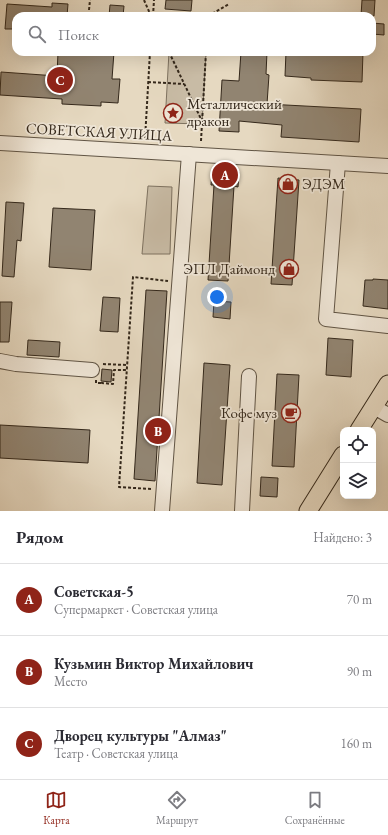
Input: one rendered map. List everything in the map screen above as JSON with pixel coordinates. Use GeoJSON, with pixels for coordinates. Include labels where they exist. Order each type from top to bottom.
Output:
{"type":"FeatureCollection","features":[{"type":"Feature","properties":{"kind":"main road"},"geometry":{"type":"LineString","coordinates":[[362,427],[381,411],[388,384]]}},
{"type":"Feature","properties":{"kind":"main road"},"geometry":{"type":"LineString","coordinates":[[308,511],[340,460]]}},
{"type":"Feature","properties":{"kind":"street","name":"СОВЕТСКАЯ УЛИЦА"},"geometry":{"type":"LineString","coordinates":[[0,143],[388,166]]}},
{"type":"Feature","properties":{"kind":"street"},"geometry":{"type":"LineString","coordinates":[[162,511],[189,154]]}},
{"type":"Feature","properties":{"kind":"street"},"geometry":{"type":"LineString","coordinates":[[338,163],[326,319],[388,326]]}},
{"type":"Feature","properties":{"kind":"street"},"geometry":{"type":"LineString","coordinates":[[0,361],[16,364],[92,370]]}},
{"type":"Feature","properties":{"kind":"street"},"geometry":{"type":"LineString","coordinates":[[242,511],[249,376]]}},
{"type":"Feature","properties":{"kind":"path"},"geometry":{"type":"LineString","coordinates":[[89,10],[90,0]]}},
{"type":"Feature","properties":{"kind":"path"},"geometry":{"type":"LineString","coordinates":[[144,0],[150,12]]}},
{"type":"Feature","properties":{"kind":"path"},"geometry":{"type":"LineString","coordinates":[[152,12],[154,0]]}},
{"type":"Feature","properties":{"kind":"path"},"geometry":{"type":"LineString","coordinates":[[215,12],[230,4]]}},
{"type":"Feature","properties":{"kind":"path"},"geometry":{"type":"LineString","coordinates":[[144,152],[150,56]]}},
{"type":"Feature","properties":{"kind":"path"},"geometry":{"type":"LineString","coordinates":[[171,56],[202,121]]}},
{"type":"Feature","properties":{"kind":"path"},"geometry":{"type":"LineString","coordinates":[[201,141],[206,56]]}},
{"type":"Feature","properties":{"kind":"path"},"geometry":{"type":"LineString","coordinates":[[148,82],[184,84]]}},
{"type":"Feature","properties":{"kind":"path"},"geometry":{"type":"LineString","coordinates":[[164,490],[119,487],[126,370],[133,277],[179,282]]}},
{"type":"Feature","properties":{"kind":"path"},"geometry":{"type":"LineString","coordinates":[[102,382],[113,384],[114,370],[126,370]]}},
{"type":"Feature","properties":{"kind":"shaded area"},"geometry":{"type":"Polygon","coordinates":[[[169,56],[206,56],[202,124],[165,123],[169,56]]]}},
{"type":"Feature","properties":{"kind":"shaded area"},"geometry":{"type":"Polygon","coordinates":[[[148,186],[172,187],[170,254],[142,254],[148,186]]]}},
{"type":"Feature","properties":{"kind":"building"},"geometry":{"type":"Polygon","coordinates":[[[166,0],[192,0],[191,11],[165,9],[166,0]]]}},
{"type":"Feature","properties":{"kind":"building"},"geometry":{"type":"Polygon","coordinates":[[[362,0],[375,0],[374,12],[361,12],[362,0]]]}},
{"type":"Feature","properties":{"kind":"building"},"geometry":{"type":"Polygon","coordinates":[[[52,3],[68,4],[67,12],[12,12],[12,29],[5,29],[7,4],[52,7],[52,3]]]}},
{"type":"Feature","properties":{"kind":"building"},"geometry":{"type":"Polygon","coordinates":[[[110,5],[124,6],[123,12],[109,12],[110,5]]]}},
{"type":"Feature","properties":{"kind":"building"},"geometry":{"type":"Polygon","coordinates":[[[376,23],[384,24],[384,35],[376,34],[376,23]]]}},
{"type":"Feature","properties":{"kind":"building"},"geometry":{"type":"Polygon","coordinates":[[[58,56],[114,56],[112,79],[120,79],[118,103],[101,102],[101,106],[62,104],[62,99],[0,95],[1,72],[57,76],[58,56]]]}},
{"type":"Feature","properties":{"kind":"building"},"geometry":{"type":"Polygon","coordinates":[[[241,56],[267,56],[266,74],[269,75],[267,104],[361,109],[359,142],[281,137],[282,125],[239,121],[239,132],[219,131],[222,80],[239,81],[241,56]]]}},
{"type":"Feature","properties":{"kind":"building"},"geometry":{"type":"Polygon","coordinates":[[[286,56],[363,56],[362,82],[311,80],[311,78],[285,76],[286,56]]]}},
{"type":"Feature","properties":{"kind":"building"},"geometry":{"type":"Polygon","coordinates":[[[212,171],[239,172],[238,187],[234,186],[228,281],[208,280],[214,185],[211,185],[212,171]]]}},
{"type":"Feature","properties":{"kind":"building"},"geometry":{"type":"Polygon","coordinates":[[[278,178],[299,180],[292,285],[271,284],[278,178]]]}},
{"type":"Feature","properties":{"kind":"building"},"geometry":{"type":"Polygon","coordinates":[[[6,202],[24,203],[21,241],[17,240],[14,277],[2,276],[6,202]]]}},
{"type":"Feature","properties":{"kind":"building"},"geometry":{"type":"Polygon","coordinates":[[[53,208],[95,210],[91,270],[49,267],[53,208]]]}},
{"type":"Feature","properties":{"kind":"building"},"geometry":{"type":"Polygon","coordinates":[[[365,280],[388,280],[388,309],[363,306],[365,280]]]}},
{"type":"Feature","properties":{"kind":"building"},"geometry":{"type":"Polygon","coordinates":[[[146,290],[167,291],[155,481],[134,479],[146,290]]]}},
{"type":"Feature","properties":{"kind":"building"},"geometry":{"type":"Polygon","coordinates":[[[103,297],[120,298],[118,332],[100,331],[103,297]]]}},
{"type":"Feature","properties":{"kind":"building"},"geometry":{"type":"Polygon","coordinates":[[[214,301],[231,302],[230,319],[213,317],[214,301]]]}},
{"type":"Feature","properties":{"kind":"building"},"geometry":{"type":"Polygon","coordinates":[[[0,302],[12,302],[9,342],[0,342],[0,302]]]}},
{"type":"Feature","properties":{"kind":"building"},"geometry":{"type":"Polygon","coordinates":[[[328,338],[353,340],[351,377],[326,375],[328,338]]]}},
{"type":"Feature","properties":{"kind":"building"},"geometry":{"type":"Polygon","coordinates":[[[28,340],[60,342],[59,357],[27,355],[28,340]]]}},
{"type":"Feature","properties":{"kind":"building"},"geometry":{"type":"Polygon","coordinates":[[[204,363],[230,365],[222,485],[197,483],[204,363]]]}},
{"type":"Feature","properties":{"kind":"building"},"geometry":{"type":"Polygon","coordinates":[[[102,369],[112,370],[111,382],[101,381],[102,369]]]}},
{"type":"Feature","properties":{"kind":"building"},"geometry":{"type":"Polygon","coordinates":[[[277,374],[299,375],[294,467],[272,466],[277,374]]]}},
{"type":"Feature","properties":{"kind":"building"},"geometry":{"type":"Polygon","coordinates":[[[0,425],[90,430],[88,463],[0,458],[0,425]]]}},
{"type":"Feature","properties":{"kind":"building"},"geometry":{"type":"Polygon","coordinates":[[[261,477],[278,478],[277,497],[260,496],[261,477]]]}},
{"type":"Feature","properties":{"kind":"place","name":"Дворец культуры \"Алмаз\""},"geometry":{"type":"Point","coordinates":[60,80]}},
{"type":"Feature","properties":{"kind":"place","name":"Металлический дракон"},"geometry":{"type":"Point","coordinates":[173,113]}},
{"type":"Feature","properties":{"kind":"place","name":"Советская-5"},"geometry":{"type":"Point","coordinates":[225,175]}},
{"type":"Feature","properties":{"kind":"place","name":"ЭДЭМ"},"geometry":{"type":"Point","coordinates":[288,184]}},
{"type":"Feature","properties":{"kind":"place","name":"ЭПЛ Даймонд"},"geometry":{"type":"Point","coordinates":[289,269]}},
{"type":"Feature","properties":{"kind":"place","name":"Кофе муз"},"geometry":{"type":"Point","coordinates":[291,413]}},
{"type":"Feature","properties":{"kind":"place","name":"Кузьмин Виктор Михайлович"},"geometry":{"type":"Point","coordinates":[158,431]}}]}
